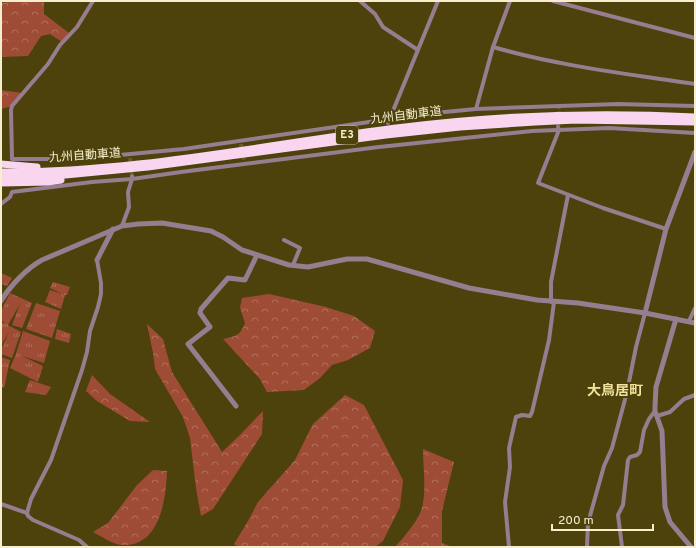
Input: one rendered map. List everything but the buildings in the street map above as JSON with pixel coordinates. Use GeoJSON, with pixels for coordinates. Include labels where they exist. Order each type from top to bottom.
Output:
{"type":"FeatureCollection","features":[{"type":"Feature","properties":{"kind":"highway","name":"九州自動車道"},"geometry":{"type":"LineString","coordinates":[[1,172],[108,166],[406,127],[473,120],[604,114],[695,116]]}},
{"type":"Feature","properties":{"kind":"highway","name":"九州自動車道"},"geometry":{"type":"LineString","coordinates":[[1,178],[55,176],[148,167],[386,135],[460,127],[576,120],[695,122]]}},
{"type":"Feature","properties":{"kind":"highway"},"geometry":{"type":"LineString","coordinates":[[1,164],[40,167],[108,166]]}},
{"type":"Feature","properties":{"kind":"highway"},"geometry":{"type":"LineString","coordinates":[[1,183],[48,182],[148,167]]}},
{"type":"Feature","properties":{"kind":"street"},"geometry":{"type":"LineString","coordinates":[[93,1],[77,27],[60,45],[48,64],[12,106],[12,159],[50,160],[129,156],[389,121],[424,114],[476,109],[618,104],[695,106]]}},
{"type":"Feature","properties":{"kind":"street"},"geometry":{"type":"LineString","coordinates":[[360,1],[375,14],[383,27],[418,50]]}},
{"type":"Feature","properties":{"kind":"street"},"geometry":{"type":"LineString","coordinates":[[389,121],[438,1]]}},
{"type":"Feature","properties":{"kind":"street"},"geometry":{"type":"LineString","coordinates":[[476,109],[493,47],[510,1]]}},
{"type":"Feature","properties":{"kind":"street"},"geometry":{"type":"LineString","coordinates":[[553,1],[695,38]]}},
{"type":"Feature","properties":{"kind":"street"},"geometry":{"type":"LineString","coordinates":[[493,47],[522,56],[619,73],[695,84]]}},
{"type":"Feature","properties":{"kind":"street"},"geometry":{"type":"LineString","coordinates":[[558,128],[538,183],[666,229]]}},
{"type":"Feature","properties":{"kind":"street"},"geometry":{"type":"LineString","coordinates":[[1,204],[10,197],[12,192],[132,178],[380,145],[558,128],[609,128],[695,133]]}},
{"type":"Feature","properties":{"kind":"street"},"geometry":{"type":"LineString","coordinates":[[587,547],[588,523],[604,466],[612,448],[666,229],[695,152]]}},
{"type":"Feature","properties":{"kind":"street"},"geometry":{"type":"LineString","coordinates":[[122,226],[129,207],[128,192],[132,178]]}},
{"type":"Feature","properties":{"kind":"street"},"geometry":{"type":"LineString","coordinates":[[509,547],[506,502],[509,472],[509,448],[516,417],[530,416],[532,412],[549,340],[553,302],[551,282],[568,195]]}},
{"type":"Feature","properties":{"kind":"street"},"geometry":{"type":"LineString","coordinates":[[1,301],[12,286],[37,263],[122,226],[162,223],[211,231],[242,250],[293,265],[308,267],[347,259],[363,258],[376,260],[469,288],[537,300],[578,303],[645,312],[695,323]]}},
{"type":"Feature","properties":{"kind":"street"},"geometry":{"type":"LineString","coordinates":[[27,513],[31,499],[51,460],[82,370],[87,352],[90,331],[101,294],[101,283],[97,260],[113,229]]}},
{"type":"Feature","properties":{"kind":"street"},"geometry":{"type":"LineString","coordinates":[[284,240],[300,248],[293,265]]}},
{"type":"Feature","properties":{"kind":"street"},"geometry":{"type":"LineString","coordinates":[[236,406],[188,344],[210,327],[200,313],[201,309],[228,278],[244,280],[257,255]]}},
{"type":"Feature","properties":{"kind":"street"},"geometry":{"type":"LineString","coordinates":[[688,322],[695,308]]}},
{"type":"Feature","properties":{"kind":"street"},"geometry":{"type":"LineString","coordinates":[[676,319],[656,387],[656,414],[662,431],[665,507],[670,522],[691,547]]}},
{"type":"Feature","properties":{"kind":"street"},"geometry":{"type":"LineString","coordinates":[[622,547],[618,515],[623,505],[628,460],[630,457],[639,454],[644,430],[649,419],[656,414],[674,410],[684,399],[695,395]]}},
{"type":"Feature","properties":{"kind":"street"},"geometry":{"type":"LineString","coordinates":[[1,504],[27,513],[28,516],[34,520],[79,540],[87,547]]}},
{"type":"Feature","properties":{"kind":"green space"},"geometry":{"type":"Polygon","coordinates":[[[7,1],[44,1],[44,14],[69,33],[62,42],[50,34],[41,36],[28,56],[1,57],[1,3],[7,1]]]}},
{"type":"Feature","properties":{"kind":"green space"},"geometry":{"type":"Polygon","coordinates":[[[1,90],[22,93],[12,106],[1,109],[1,90]]]}},
{"type":"Feature","properties":{"kind":"green space"},"geometry":{"type":"Polygon","coordinates":[[[1,273],[12,278],[7,286],[1,284],[1,273]]]}},
{"type":"Feature","properties":{"kind":"green space"},"geometry":{"type":"Polygon","coordinates":[[[53,282],[70,287],[67,295],[65,295],[61,309],[45,302],[50,290],[63,294],[50,288],[53,282]]]}},
{"type":"Feature","properties":{"kind":"green space"},"geometry":{"type":"Polygon","coordinates":[[[10,293],[32,303],[22,328],[12,325],[20,304],[8,325],[21,332],[12,358],[1,354],[1,350],[9,332],[2,344],[1,322],[6,324],[1,320],[1,311],[10,293]]]}},
{"type":"Feature","properties":{"kind":"green space"},"geometry":{"type":"Polygon","coordinates":[[[269,294],[326,307],[354,316],[375,331],[370,348],[348,360],[332,365],[320,378],[304,390],[267,392],[260,379],[223,339],[237,335],[245,323],[240,308],[242,298],[269,294]]]}},
{"type":"Feature","properties":{"kind":"green space"},"geometry":{"type":"Polygon","coordinates":[[[36,303],[60,311],[52,338],[26,329],[36,303]]]}},
{"type":"Feature","properties":{"kind":"green space"},"geometry":{"type":"Polygon","coordinates":[[[147,324],[163,339],[172,372],[222,452],[263,411],[262,434],[213,509],[201,516],[190,438],[183,417],[155,369],[147,324]]]}},
{"type":"Feature","properties":{"kind":"green space"},"geometry":{"type":"Polygon","coordinates":[[[57,329],[71,334],[69,343],[55,339],[57,329]]]}},
{"type":"Feature","properties":{"kind":"green space"},"geometry":{"type":"Polygon","coordinates":[[[23,331],[50,341],[44,363],[22,356],[43,366],[38,382],[10,368],[23,331]]]}},
{"type":"Feature","properties":{"kind":"green space"},"geometry":{"type":"Polygon","coordinates":[[[1,357],[10,360],[4,388],[1,386],[1,357]]]}},
{"type":"Feature","properties":{"kind":"green space"},"geometry":{"type":"Polygon","coordinates":[[[92,375],[110,394],[150,422],[130,421],[97,401],[86,391],[92,375]]]}},
{"type":"Feature","properties":{"kind":"green space"},"geometry":{"type":"Polygon","coordinates":[[[30,380],[51,387],[46,395],[25,392],[30,380]]]}},
{"type":"Feature","properties":{"kind":"green space"},"geometry":{"type":"Polygon","coordinates":[[[345,395],[364,405],[403,480],[400,507],[383,541],[375,547],[238,547],[234,544],[258,502],[295,460],[313,424],[345,395]]]}},
{"type":"Feature","properties":{"kind":"green space"},"geometry":{"type":"Polygon","coordinates":[[[423,449],[454,462],[442,511],[442,543],[452,547],[395,547],[413,525],[421,511],[423,504],[423,449]]]}},
{"type":"Feature","properties":{"kind":"green space"},"geometry":{"type":"Polygon","coordinates":[[[153,470],[167,471],[165,495],[158,520],[144,539],[134,544],[121,545],[110,542],[93,532],[108,523],[137,485],[153,470]]]}},
{"type":"Feature","properties":{"kind":"tunnel"},"geometry":{"type":"LineString","coordinates":[[558,127],[559,108]]}},
{"type":"Feature","properties":{"kind":"tunnel"},"geometry":{"type":"LineString","coordinates":[[241,144],[244,161]]}},
{"type":"Feature","properties":{"kind":"tunnel"},"geometry":{"type":"LineString","coordinates":[[130,158],[132,176]]}},
{"type":"Feature","properties":{"kind":"district","name":"大鳥居町"},"geometry":{"type":"Point","coordinates":[615,391]}}]}
